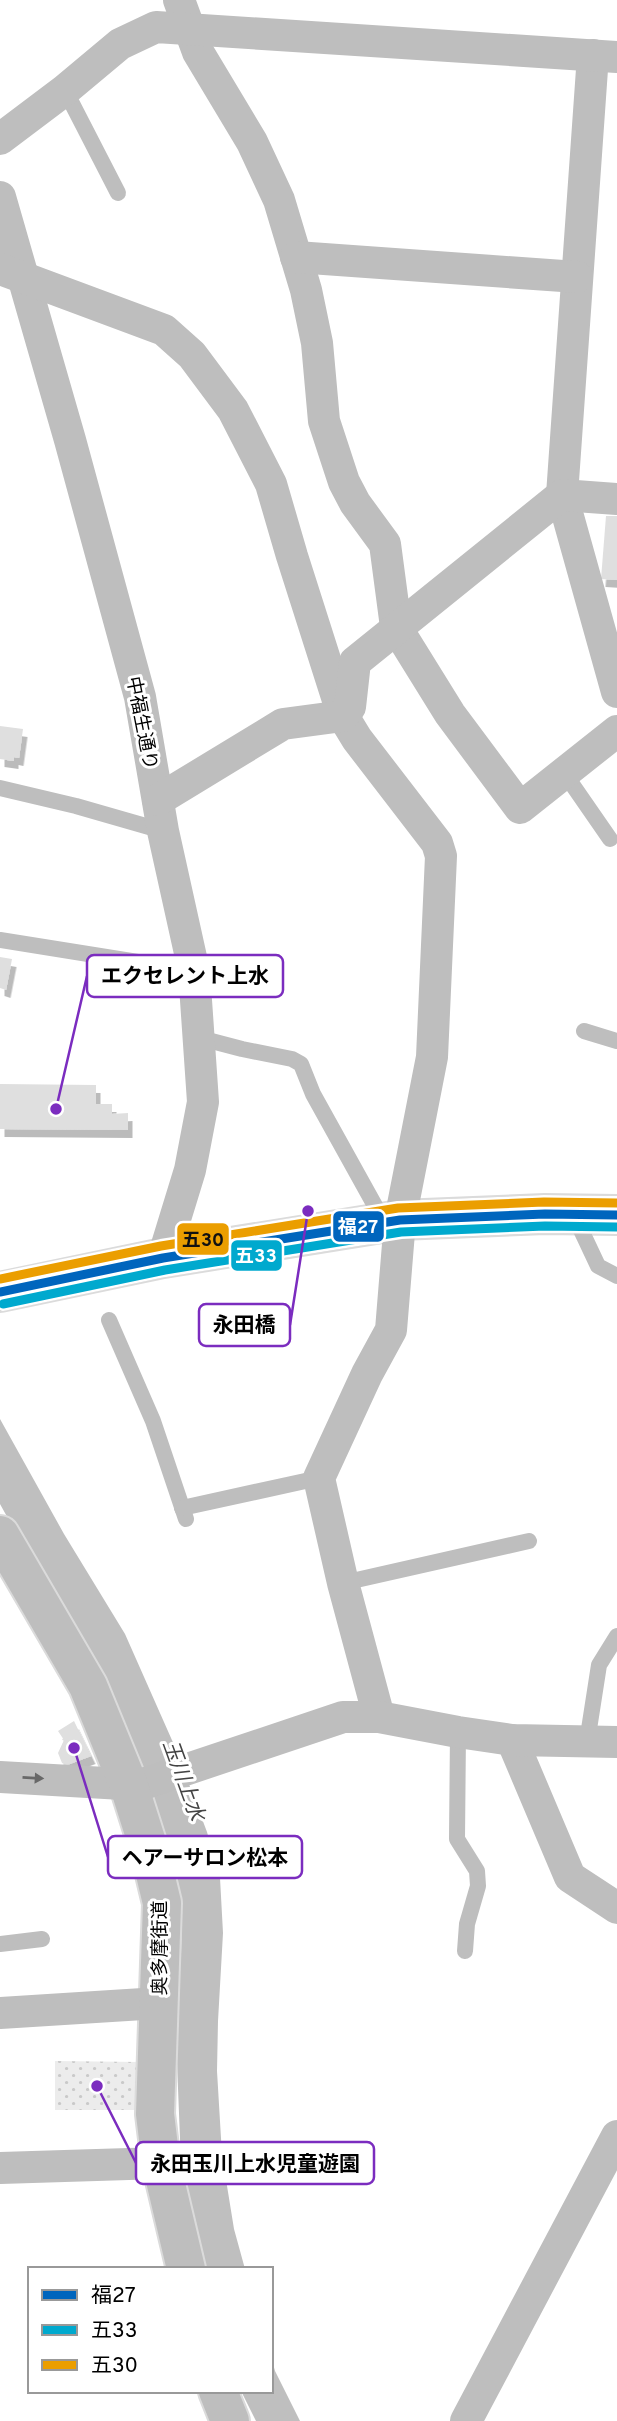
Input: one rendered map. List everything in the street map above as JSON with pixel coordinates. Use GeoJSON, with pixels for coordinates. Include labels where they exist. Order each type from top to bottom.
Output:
{"type":"FeatureCollection","features":[{"type":"Feature","properties":{"kind":"main road"},"geometry":{"type":"LineString","coordinates":[[0,1292],[163,1258],[392,1221],[573,1214],[617,1215]]}},
{"type":"Feature","properties":{"kind":"main road","name":"奥多摩街道"},"geometry":{"type":"LineString","coordinates":[[0,1535],[88,1686],[135,1786],[162,1903],[155,2115],[161,2163],[186,2267]]}},
{"type":"Feature","properties":{"kind":"main road"},"geometry":{"type":"LineString","coordinates":[[219,2393],[230,2421]]}},
{"type":"Feature","properties":{"kind":"street"},"geometry":{"type":"LineString","coordinates":[[183,14],[198,52],[252,142],[279,200],[306,290],[317,343],[324,421],[344,482],[355,503],[384,544],[396,627],[450,714],[520,808],[617,731]]}},
{"type":"Feature","properties":{"kind":"street"},"geometry":{"type":"LineString","coordinates":[[0,139],[120,44],[183,14],[605,56],[577,277],[562,495],[617,692]]}},
{"type":"Feature","properties":{"kind":"street","name":"中福生通り"},"geometry":{"type":"LineString","coordinates":[[0,197],[12,274],[140,697],[163,831],[194,971],[203,1102],[190,1170],[163,1258]]}},
{"type":"Feature","properties":{"kind":"street"},"geometry":{"type":"LineString","coordinates":[[296,257],[577,277]]}},
{"type":"Feature","properties":{"kind":"street"},"geometry":{"type":"LineString","coordinates":[[12,274],[164,330],[192,355],[233,410],[271,484],[343,716],[357,739],[437,843],[441,856],[432,1057],[392,1221],[391,1330],[367,1374],[319,1478],[343,1583],[379,1717]]}},
{"type":"Feature","properties":{"kind":"street"},"geometry":{"type":"LineString","coordinates":[[158,800],[283,724],[343,716],[350,706],[355,662],[562,495],[617,499]]}},
{"type":"Feature","properties":{"kind":"street"},"geometry":{"type":"LineString","coordinates":[[0,1777],[135,1786],[343,1717],[379,1717],[512,1740],[602,1742]]}},
{"type":"Feature","properties":{"kind":"street"},"geometry":{"type":"LineString","coordinates":[[512,1740],[570,1877],[617,1908]]}},
{"type":"Feature","properties":{"kind":"street"},"geometry":{"type":"LineString","coordinates":[[0,2013],[159,2003]]}},
{"type":"Feature","properties":{"kind":"street"},"geometry":{"type":"LineString","coordinates":[[466,2421],[617,2136]]}},
{"type":"Feature","properties":{"kind":"street"},"geometry":{"type":"LineString","coordinates":[[0,2168],[161,2163]]}},
{"type":"Feature","properties":{"kind":"lane"},"geometry":{"type":"LineString","coordinates":[[65,90],[118,193]]}},
{"type":"Feature","properties":{"kind":"lane"},"geometry":{"type":"LineString","coordinates":[[565,774],[610,839]]}},
{"type":"Feature","properties":{"kind":"lane"},"geometry":{"type":"LineString","coordinates":[[0,788],[163,831]]}},
{"type":"Feature","properties":{"kind":"lane"},"geometry":{"type":"LineString","coordinates":[[0,940],[194,971]]}},
{"type":"Feature","properties":{"kind":"lane"},"geometry":{"type":"LineString","coordinates":[[584,1031],[617,1041]]}},
{"type":"Feature","properties":{"kind":"lane"},"geometry":{"type":"LineString","coordinates":[[200,1038],[292,1059],[301,1064],[313,1094],[392,1221]]}},
{"type":"Feature","properties":{"kind":"lane"},"geometry":{"type":"LineString","coordinates":[[573,1214],[598,1266],[617,1276]]}},
{"type":"Feature","properties":{"kind":"lane"},"geometry":{"type":"LineString","coordinates":[[109,1320],[153,1421],[184,1514],[319,1478]]}},
{"type":"Feature","properties":{"kind":"lane"},"geometry":{"type":"LineString","coordinates":[[343,1583],[529,1541]]}},
{"type":"Feature","properties":{"kind":"lane"},"geometry":{"type":"LineString","coordinates":[[602,1742],[599,1665],[617,1636]]}},
{"type":"Feature","properties":{"kind":"lane"},"geometry":{"type":"LineString","coordinates":[[458,1732],[457,1839],[477,1871],[478,1886],[467,1924],[465,1951]]}},
{"type":"Feature","properties":{"kind":"lane"},"geometry":{"type":"LineString","coordinates":[[0,1944],[42,1939]]}},
{"type":"Feature","properties":{"kind":"shaded area"},"geometry":{"type":"Polygon","coordinates":[[[55,2061],[139,2062],[139,2110],[55,2110],[55,2061]]]}},
{"type":"Feature","properties":{"kind":"water","name":"玉川上水"},"geometry":{"type":"Polygon","coordinates":[[[0,1419],[64,1534],[125,1634],[175,1747],[207,1832],[220,1878],[223,1933],[217,2071],[222,2155],[234,2229],[244,2267],[203,2267],[191,2225],[181,2164],[175,2012],[182,1910],[176,1870],[150,1797],[61,1614],[0,1504],[0,1419]]]}},
{"type":"Feature","properties":{"kind":"water"},"geometry":{"type":"Polygon","coordinates":[[[273,2364],[300,2421],[256,2421],[242,2393],[273,2393],[273,2364]]]}},
{"type":"Feature","properties":{"kind":"building"},"geometry":{"type":"Polygon","coordinates":[[[606,516],[617,516],[617,580],[601,579],[606,516]]]}},
{"type":"Feature","properties":{"kind":"building"},"geometry":{"type":"Polygon","coordinates":[[[0,726],[23,729],[19,758],[14,757],[14,761],[0,759],[0,726]]]}},
{"type":"Feature","properties":{"kind":"building"},"geometry":{"type":"Polygon","coordinates":[[[0,957],[12,959],[6,990],[0,988],[0,957]]]}},
{"type":"Feature","properties":{"kind":"building"},"geometry":{"type":"Polygon","coordinates":[[[0,1084],[96,1085],[96,1104],[112,1104],[112,1114],[128,1113],[128,1130],[0,1129],[0,1084]]]}},
{"type":"Feature","properties":{"kind":"building"},"geometry":{"type":"Polygon","coordinates":[[[74,1721],[91,1756],[67,1765],[62,1763],[58,1753],[64,1740],[58,1731],[74,1721]]]}},
{"type":"Feature","properties":{"kind":"transit line","name":"五30"},"geometry":{"type":"LineString","coordinates":[[0,1279],[161,1246],[398,1208],[544,1202],[617,1203]]}},
{"type":"Feature","properties":{"kind":"transit line","name":"福27"},"geometry":{"type":"LineString","coordinates":[[0,1292],[163,1258],[400,1220],[545,1214],[617,1215]]}},
{"type":"Feature","properties":{"kind":"transit line","name":"五33"},"geometry":{"type":"LineString","coordinates":[[3,1304],[165,1270],[401,1232],[545,1226],[617,1227]]}},
{"type":"Feature","properties":{"kind":"place","name":"エクセレント上水"},"geometry":{"type":"Point","coordinates":[56,1109]}},
{"type":"Feature","properties":{"kind":"place","name":"永田橋"},"geometry":{"type":"Point","coordinates":[308,1211]}},
{"type":"Feature","properties":{"kind":"place","name":"ヘアーサロン松本"},"geometry":{"type":"Point","coordinates":[74,1748]}},
{"type":"Feature","properties":{"kind":"place","name":"永田玉川上水児童遊園"},"geometry":{"type":"Point","coordinates":[97,2086]}}]}
